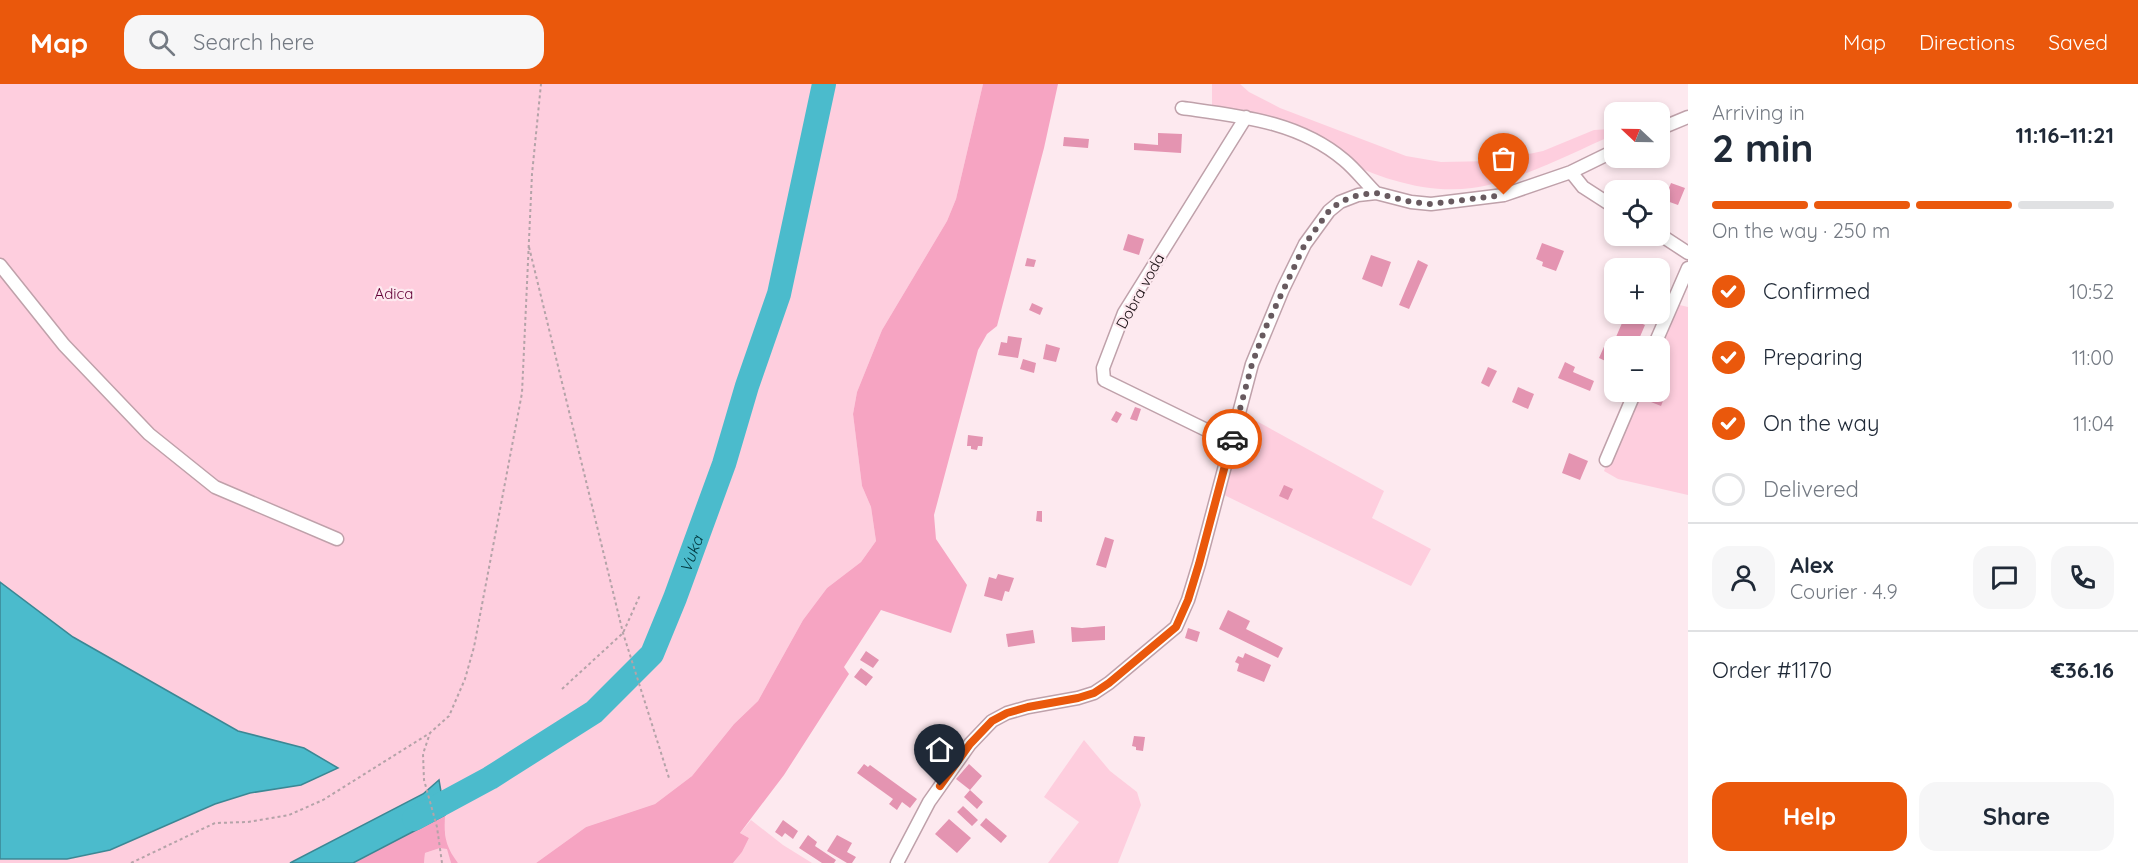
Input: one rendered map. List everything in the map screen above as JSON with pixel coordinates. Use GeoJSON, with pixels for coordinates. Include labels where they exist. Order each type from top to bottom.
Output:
{"type":"FeatureCollection","features":[{"type":"Feature","properties":{"kind":"street"},"geometry":{"type":"LineString","coordinates":[[1182,108],[1272,123],[1322,146],[1343,159],[1376,193]]}},
{"type":"Feature","properties":{"kind":"street","name":"Dobra voda"},"geometry":{"type":"LineString","coordinates":[[1231,442],[1104,381],[1103,368],[1124,313],[1246,117]]}},
{"type":"Feature","properties":{"kind":"street"},"geometry":{"type":"LineString","coordinates":[[1670,124],[1688,117]]}},
{"type":"Feature","properties":{"kind":"street"},"geometry":{"type":"LineString","coordinates":[[897,863],[929,802],[970,744],[992,721],[1007,713],[1028,707],[1094,693],[1176,627],[1188,600],[1199,564],[1252,364],[1282,289],[1305,244],[1329,211],[1340,202],[1358,195],[1376,193],[1411,202],[1431,204],[1504,195],[1571,172],[1604,156]]}},
{"type":"Feature","properties":{"kind":"street"},"geometry":{"type":"LineString","coordinates":[[1571,172],[1583,187],[1604,201]]}},
{"type":"Feature","properties":{"kind":"street"},"geometry":{"type":"LineString","coordinates":[[1670,241],[1688,253]]}},
{"type":"Feature","properties":{"kind":"street"},"geometry":{"type":"LineString","coordinates":[[0,265],[64,345],[149,434],[215,487],[337,539]]}},
{"type":"Feature","properties":{"kind":"street"},"geometry":{"type":"LineString","coordinates":[[1658,336],[1688,268]]}},
{"type":"Feature","properties":{"kind":"street"},"geometry":{"type":"LineString","coordinates":[[1606,460],[1631,402]]}},
{"type":"Feature","properties":{"kind":"path"},"geometry":{"type":"LineString","coordinates":[[131,863],[215,823],[248,822],[289,815],[323,800],[430,733],[449,716],[465,679],[474,647],[522,393],[532,174],[541,84]]}},
{"type":"Feature","properties":{"kind":"path"},"geometry":{"type":"LineString","coordinates":[[529,245],[623,633],[669,778]]}},
{"type":"Feature","properties":{"kind":"path"},"geometry":{"type":"LineString","coordinates":[[562,689],[623,633],[640,595]]}},
{"type":"Feature","properties":{"kind":"path"},"geometry":{"type":"LineString","coordinates":[[430,733],[423,754],[424,780],[437,827],[442,863]]}},
{"type":"Feature","properties":{"kind":"green space","name":"Adica"},"geometry":{"type":"Polygon","coordinates":[[[0,84],[983,84],[956,199],[947,221],[882,330],[857,392],[853,414],[862,486],[871,507],[876,541],[861,562],[827,588],[803,620],[758,701],[734,724],[692,776],[655,804],[586,827],[536,863],[458,863],[448,850],[451,863],[424,863],[425,853],[447,848],[439,780],[423,794],[290,863],[0,863],[0,860],[67,859],[110,850],[215,804],[250,793],[304,748],[238,731],[73,637],[0,582],[0,84]]]}},
{"type":"Feature","properties":{"kind":"green space"},"geometry":{"type":"Polygon","coordinates":[[[1212,84],[1240,84],[1249,92],[1280,108],[1406,156],[1441,162],[1494,161],[1543,151],[1594,130],[1604,129],[1604,139],[1544,166],[1508,179],[1472,188],[1438,189],[1404,183],[1355,166],[1297,133],[1212,112],[1212,84]]]}},
{"type":"Feature","properties":{"kind":"green space"},"geometry":{"type":"Polygon","coordinates":[[[1671,303],[1688,307],[1688,495],[1618,479],[1604,471],[1631,402],[1670,402],[1670,336],[1662,336],[1665,324],[1670,324],[1671,303]]]}},
{"type":"Feature","properties":{"kind":"green space"},"geometry":{"type":"Polygon","coordinates":[[[1240,412],[1384,491],[1372,518],[1431,549],[1411,586],[1218,492],[1240,412]]]}},
{"type":"Feature","properties":{"kind":"green space"},"geometry":{"type":"Polygon","coordinates":[[[1084,740],[1110,771],[1137,792],[1141,805],[1118,863],[1048,863],[1079,822],[1044,797],[1084,740]]]}},
{"type":"Feature","properties":{"kind":"green space"},"geometry":{"type":"Polygon","coordinates":[[[751,820],[783,845],[812,863],[733,863],[749,838],[740,833],[751,820]]]}},
{"type":"Feature","properties":{"kind":"shaded area"},"geometry":{"type":"Polygon","coordinates":[[[983,84],[1058,84],[1044,148],[997,326],[987,334],[978,350],[934,515],[936,539],[967,585],[951,633],[881,610],[844,667],[849,674],[784,775],[740,833],[749,838],[733,863],[536,863],[586,827],[655,804],[692,776],[734,724],[758,701],[803,620],[827,588],[861,562],[876,541],[871,507],[862,486],[853,414],[857,392],[882,330],[947,221],[956,199],[983,84]]]}},
{"type":"Feature","properties":{"kind":"shaded area"},"geometry":{"type":"Polygon","coordinates":[[[445,815],[446,840],[458,863],[451,863],[447,849],[440,848],[425,853],[424,863],[352,863],[445,815]]]}},
{"type":"Feature","properties":{"kind":"water"},"geometry":{"type":"Polygon","coordinates":[[[0,582],[73,637],[238,731],[304,748],[338,768],[301,785],[250,793],[215,804],[110,850],[67,859],[0,859],[0,582]]]}},
{"type":"Feature","properties":{"kind":"water"},"geometry":{"type":"Polygon","coordinates":[[[439,780],[445,815],[353,863],[290,863],[423,794],[439,780]]]}},
{"type":"Feature","properties":{"kind":"building"},"geometry":{"type":"Polygon","coordinates":[[[1158,133],[1182,134],[1181,153],[1134,150],[1134,143],[1158,145],[1158,133]]]}},
{"type":"Feature","properties":{"kind":"building"},"geometry":{"type":"Polygon","coordinates":[[[1064,137],[1089,139],[1088,148],[1063,146],[1064,137]]]}},
{"type":"Feature","properties":{"kind":"building"},"geometry":{"type":"Polygon","coordinates":[[[1671,183],[1685,188],[1678,205],[1670,202],[1671,183]]]}},
{"type":"Feature","properties":{"kind":"building"},"geometry":{"type":"Polygon","coordinates":[[[1128,234],[1144,239],[1139,255],[1123,250],[1128,234]]]}},
{"type":"Feature","properties":{"kind":"building"},"geometry":{"type":"Polygon","coordinates":[[[1542,243],[1564,251],[1556,271],[1542,266],[1543,262],[1536,259],[1542,243]]]}},
{"type":"Feature","properties":{"kind":"building"},"geometry":{"type":"Polygon","coordinates":[[[1371,255],[1391,262],[1382,287],[1362,279],[1371,255]]]}},
{"type":"Feature","properties":{"kind":"building"},"geometry":{"type":"Polygon","coordinates":[[[1027,258],[1036,260],[1034,267],[1025,266],[1027,258]]]}},
{"type":"Feature","properties":{"kind":"building"},"geometry":{"type":"Polygon","coordinates":[[[1418,260],[1428,265],[1409,309],[1399,305],[1418,260]]]}},
{"type":"Feature","properties":{"kind":"building"},"geometry":{"type":"Polygon","coordinates":[[[1032,303],[1043,308],[1040,315],[1029,310],[1032,303]]]}},
{"type":"Feature","properties":{"kind":"building"},"geometry":{"type":"Polygon","coordinates":[[[1622,324],[1645,325],[1640,336],[1616,336],[1622,324]]]}},
{"type":"Feature","properties":{"kind":"building"},"geometry":{"type":"Polygon","coordinates":[[[1008,336],[1022,338],[1018,358],[998,355],[1001,342],[1007,343],[1008,336]]]}},
{"type":"Feature","properties":{"kind":"building"},"geometry":{"type":"Polygon","coordinates":[[[1046,344],[1060,348],[1056,362],[1043,359],[1046,344]]]}},
{"type":"Feature","properties":{"kind":"building"},"geometry":{"type":"Polygon","coordinates":[[[1604,347],[1604,360],[1599,358],[1604,347]]]}},
{"type":"Feature","properties":{"kind":"building"},"geometry":{"type":"Polygon","coordinates":[[[1023,359],[1036,363],[1034,373],[1020,369],[1023,359]]]}},
{"type":"Feature","properties":{"kind":"building"},"geometry":{"type":"Polygon","coordinates":[[[1565,362],[1575,367],[1573,372],[1594,381],[1590,391],[1558,378],[1565,362]]]}},
{"type":"Feature","properties":{"kind":"building"},"geometry":{"type":"Polygon","coordinates":[[[1488,367],[1497,371],[1489,387],[1481,383],[1488,367]]]}},
{"type":"Feature","properties":{"kind":"building"},"geometry":{"type":"Polygon","coordinates":[[[1518,387],[1534,394],[1528,409],[1512,402],[1518,387]]]}},
{"type":"Feature","properties":{"kind":"building"},"geometry":{"type":"Polygon","coordinates":[[[1651,402],[1663,402],[1661,406],[1651,402]]]}},
{"type":"Feature","properties":{"kind":"building"},"geometry":{"type":"Polygon","coordinates":[[[1135,407],[1141,409],[1137,421],[1130,419],[1135,407]]]}},
{"type":"Feature","properties":{"kind":"building"},"geometry":{"type":"Polygon","coordinates":[[[1116,411],[1122,414],[1117,423],[1111,420],[1116,411]]]}},
{"type":"Feature","properties":{"kind":"building"},"geometry":{"type":"Polygon","coordinates":[[[968,435],[983,437],[982,446],[978,446],[977,450],[967,446],[968,435]]]}},
{"type":"Feature","properties":{"kind":"building"},"geometry":{"type":"Polygon","coordinates":[[[1569,453],[1588,461],[1580,480],[1562,473],[1569,453]]]}},
{"type":"Feature","properties":{"kind":"building"},"geometry":{"type":"Polygon","coordinates":[[[1284,485],[1293,489],[1288,500],[1279,496],[1284,485]]]}},
{"type":"Feature","properties":{"kind":"building"},"geometry":{"type":"Polygon","coordinates":[[[1037,511],[1042,511],[1042,522],[1036,521],[1037,511]]]}},
{"type":"Feature","properties":{"kind":"building"},"geometry":{"type":"Polygon","coordinates":[[[1105,537],[1114,540],[1106,568],[1096,565],[1105,537]]]}},
{"type":"Feature","properties":{"kind":"building"},"geometry":{"type":"Polygon","coordinates":[[[998,574],[1014,578],[1009,592],[1005,591],[1002,601],[984,596],[989,577],[996,579],[998,574]]]}},
{"type":"Feature","properties":{"kind":"building"},"geometry":{"type":"Polygon","coordinates":[[[1228,610],[1250,621],[1246,629],[1283,648],[1278,658],[1219,629],[1228,610]]]}},
{"type":"Feature","properties":{"kind":"building"},"geometry":{"type":"Polygon","coordinates":[[[1105,626],[1105,640],[1072,642],[1071,627],[1105,626]]]}},
{"type":"Feature","properties":{"kind":"building"},"geometry":{"type":"Polygon","coordinates":[[[1188,628],[1200,632],[1197,642],[1185,638],[1188,628]]]}},
{"type":"Feature","properties":{"kind":"building"},"geometry":{"type":"Polygon","coordinates":[[[1033,630],[1035,643],[1008,647],[1006,634],[1033,630]]]}},
{"type":"Feature","properties":{"kind":"building"},"geometry":{"type":"Polygon","coordinates":[[[866,651],[879,660],[873,668],[860,660],[866,651]]]}},
{"type":"Feature","properties":{"kind":"building"},"geometry":{"type":"Polygon","coordinates":[[[1245,653],[1271,665],[1264,682],[1237,671],[1239,664],[1235,662],[1238,656],[1243,658],[1245,653]]]}},
{"type":"Feature","properties":{"kind":"building"},"geometry":{"type":"Polygon","coordinates":[[[861,668],[873,677],[866,686],[854,677],[861,668]]]}},
{"type":"Feature","properties":{"kind":"building"},"geometry":{"type":"Polygon","coordinates":[[[1134,736],[1145,737],[1143,751],[1136,750],[1136,747],[1132,746],[1134,736]]]}},
{"type":"Feature","properties":{"kind":"building"},"geometry":{"type":"Polygon","coordinates":[[[864,764],[868,767],[870,765],[917,799],[910,808],[902,802],[897,810],[889,804],[893,799],[857,773],[864,764]]]}},
{"type":"Feature","properties":{"kind":"building"},"geometry":{"type":"Polygon","coordinates":[[[969,764],[982,776],[970,790],[956,779],[969,764]]]}},
{"type":"Feature","properties":{"kind":"building"},"geometry":{"type":"Polygon","coordinates":[[[970,790],[983,802],[977,809],[964,797],[970,790]]]}},
{"type":"Feature","properties":{"kind":"building"},"geometry":{"type":"Polygon","coordinates":[[[963,806],[978,820],[972,826],[957,812],[963,806]]]}},
{"type":"Feature","properties":{"kind":"building"},"geometry":{"type":"Polygon","coordinates":[[[986,818],[1007,836],[1001,843],[980,825],[986,818]]]}},
{"type":"Feature","properties":{"kind":"building"},"geometry":{"type":"Polygon","coordinates":[[[949,819],[971,838],[957,853],[935,834],[949,819]]]}},
{"type":"Feature","properties":{"kind":"building"},"geometry":{"type":"Polygon","coordinates":[[[783,820],[798,831],[793,839],[785,833],[782,837],[775,832],[783,820]]]}},
{"type":"Feature","properties":{"kind":"building"},"geometry":{"type":"Polygon","coordinates":[[[808,835],[817,842],[815,846],[836,860],[834,863],[822,863],[799,848],[808,835]]]}},
{"type":"Feature","properties":{"kind":"building"},"geometry":{"type":"Polygon","coordinates":[[[837,835],[852,843],[847,852],[856,857],[852,863],[847,863],[827,851],[837,835]]]}},
{"type":"Feature","properties":{"kind":"waterway","name":"Vuka"},"geometry":{"type":"LineString","coordinates":[[414,819],[490,778],[594,712],[652,654],[724,464],[747,386],[779,294],[824,84]]}},
{"type":"Feature","properties":{"kind":"way so far"},"geometry":{"type":"LineString","coordinates":[[1232,439],[1252,364],[1282,289],[1305,244],[1329,211],[1340,202],[1358,195],[1376,193],[1411,202],[1431,204],[1504,195]]}},
{"type":"Feature","properties":{"kind":"route"},"geometry":{"type":"LineString","coordinates":[[940,786],[970,744],[992,721],[1007,713],[1028,707],[1094,693],[1176,627],[1188,600],[1199,564],[1232,439]]}}]}
